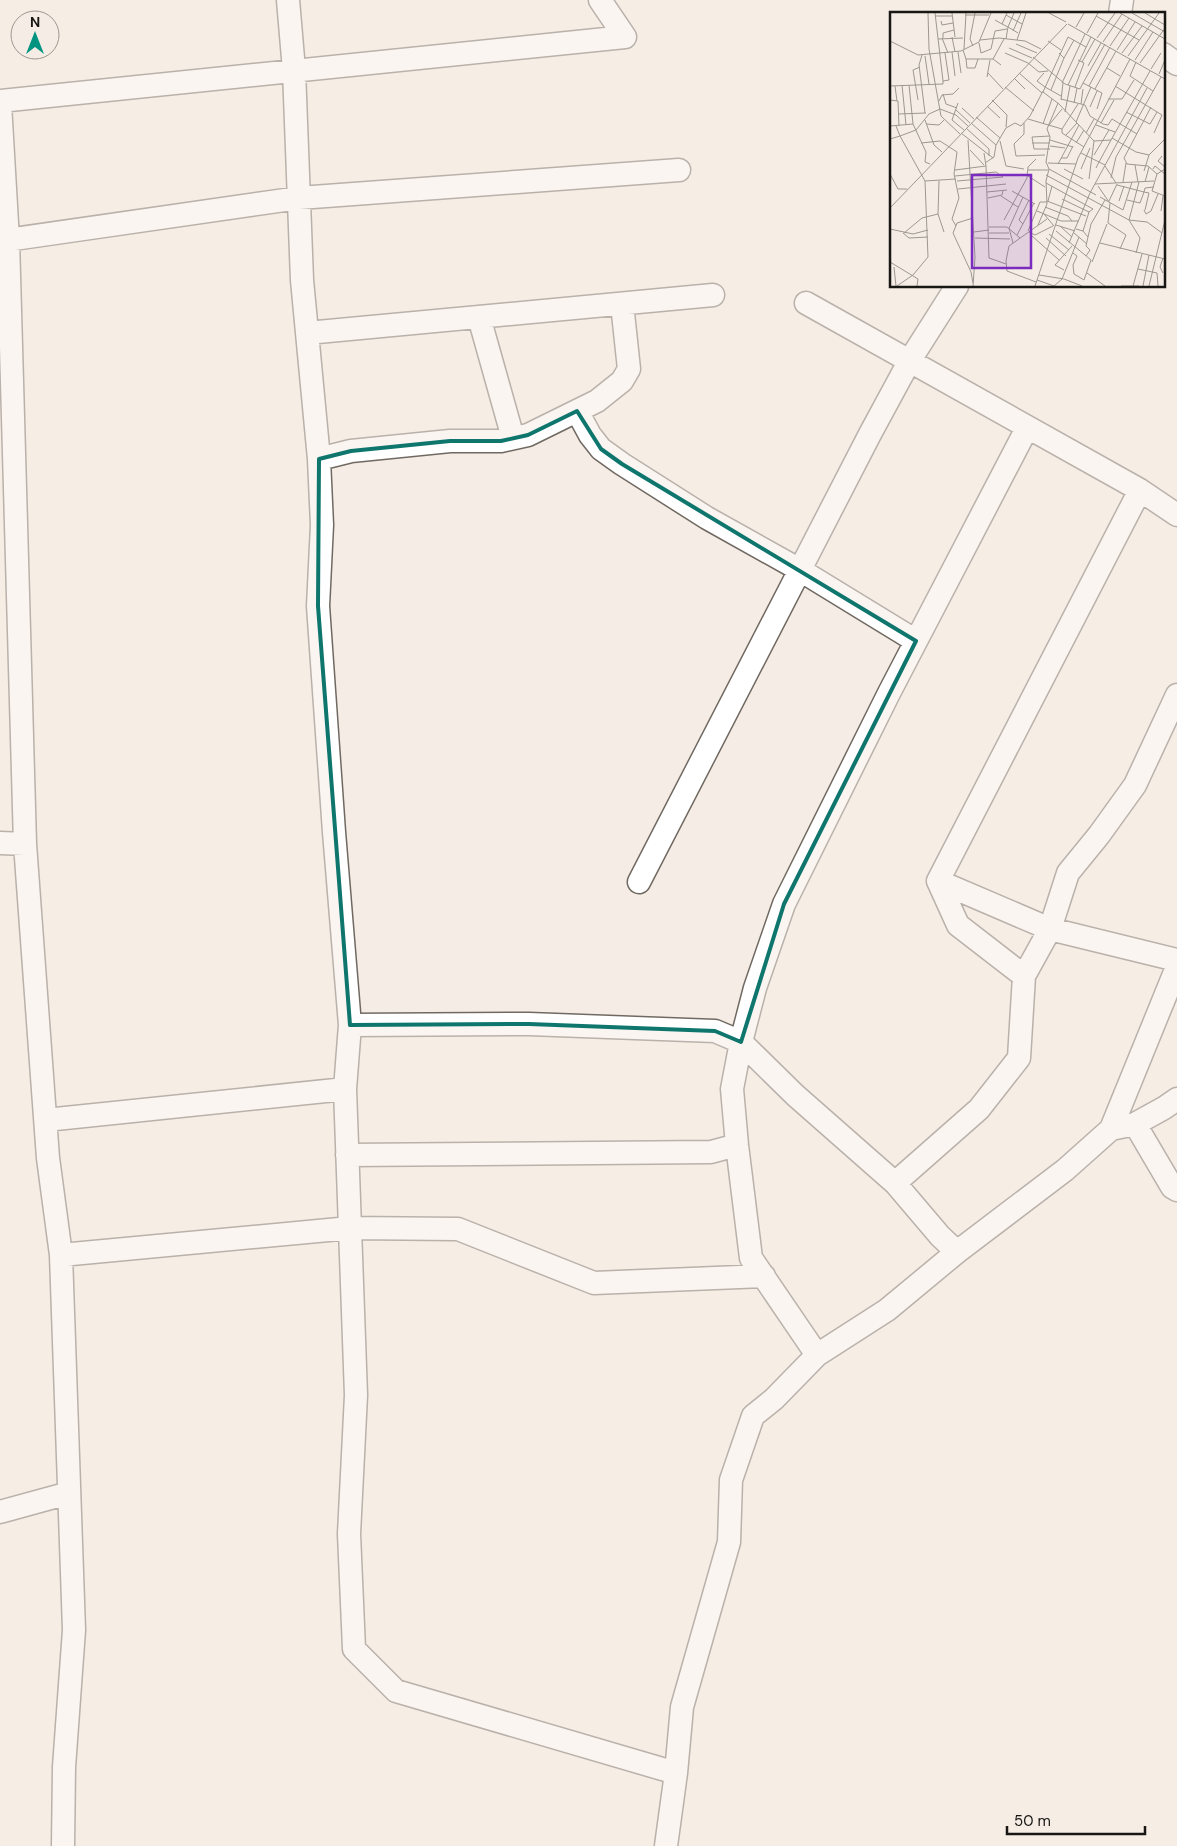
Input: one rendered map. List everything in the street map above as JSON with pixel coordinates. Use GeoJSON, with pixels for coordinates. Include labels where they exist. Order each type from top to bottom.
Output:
{"type":"FeatureCollection","features":[{"type":"Feature","properties":{"kind":"street"},"geometry":{"type":"LineString","coordinates":[[288,0],[294,70],[302,280],[319,459],[322,525],[318,606],[350,1025],[345,1089],[356,1395],[349,1534],[354,1649],[396,1691],[676,1773]]}},
{"type":"Feature","properties":{"kind":"street"},"geometry":{"type":"LineString","coordinates":[[64,1846],[64,1766],[74,1630],[61,1255],[48,1158],[25,844],[0,103],[294,70],[625,38],[600,0]]}},
{"type":"Feature","properties":{"kind":"street"},"geometry":{"type":"LineString","coordinates":[[1164,55],[1177,64]]}},
{"type":"Feature","properties":{"kind":"street"},"geometry":{"type":"LineString","coordinates":[[4,241],[299,198],[679,170]]}},
{"type":"Feature","properties":{"kind":"street"},"geometry":{"type":"LineString","coordinates":[[639,882],[910,360],[956,288]]}},
{"type":"Feature","properties":{"kind":"street"},"geometry":{"type":"LineString","coordinates":[[307,333],[713,295]]}},
{"type":"Feature","properties":{"kind":"street"},"geometry":{"type":"LineString","coordinates":[[806,303],[1140,490],[1177,515]]}},
{"type":"Feature","properties":{"kind":"street"},"geometry":{"type":"LineString","coordinates":[[319,459],[351,451],[450,441],[501,442],[528,435],[598,400],[622,381],[629,369],[622,304]]}},
{"type":"Feature","properties":{"kind":"street"},"geometry":{"type":"LineString","coordinates":[[479,317],[513,438]]}},
{"type":"Feature","properties":{"kind":"street"},"geometry":{"type":"LineString","coordinates":[[577,410],[590,435],[601,449],[622,464],[707,518],[800,570],[916,641]]}},
{"type":"Feature","properties":{"kind":"street"},"geometry":{"type":"LineString","coordinates":[[817,1355],[751,1258],[736,1145],[732,1089],[741,1042],[755,988],[784,904],[916,641],[1027,428]]}},
{"type":"Feature","properties":{"kind":"street"},"geometry":{"type":"LineString","coordinates":[[938,881],[1140,490]]}},
{"type":"Feature","properties":{"kind":"street"},"geometry":{"type":"LineString","coordinates":[[895,1182],[979,1110],[1019,1058],[1024,976],[1050,928],[1068,873],[1104,829],[1135,785],[1177,695]]}},
{"type":"Feature","properties":{"kind":"street"},"geometry":{"type":"LineString","coordinates":[[0,843],[25,844]]}},
{"type":"Feature","properties":{"kind":"street"},"geometry":{"type":"LineString","coordinates":[[938,881],[1050,928],[1177,960]]}},
{"type":"Feature","properties":{"kind":"street"},"geometry":{"type":"LineString","coordinates":[[938,881],[958,925],[1024,976]]}},
{"type":"Feature","properties":{"kind":"street"},"geometry":{"type":"LineString","coordinates":[[666,1846],[676,1773],[682,1706],[729,1542],[731,1480],[753,1416],[774,1399],[817,1355],[886,1310],[957,1252],[1065,1170],[1111,1129],[1177,967]]}},
{"type":"Feature","properties":{"kind":"street"},"geometry":{"type":"LineString","coordinates":[[350,1025],[529,1024],[715,1031],[741,1042],[795,1095],[895,1182],[940,1236],[957,1252]]}},
{"type":"Feature","properties":{"kind":"street"},"geometry":{"type":"LineString","coordinates":[[46,1120],[345,1089]]}},
{"type":"Feature","properties":{"kind":"street"},"geometry":{"type":"LineString","coordinates":[[1111,1129],[1135,1124],[1177,1099]]}},
{"type":"Feature","properties":{"kind":"street"},"geometry":{"type":"LineString","coordinates":[[1135,1124],[1172,1187],[1177,1190]]}},
{"type":"Feature","properties":{"kind":"street"},"geometry":{"type":"LineString","coordinates":[[347,1155],[711,1152],[736,1145]]}},
{"type":"Feature","properties":{"kind":"street"},"geometry":{"type":"LineString","coordinates":[[61,1255],[350,1228],[458,1230],[594,1282],[764,1276]]}},
{"type":"Feature","properties":{"kind":"street"},"geometry":{"type":"LineString","coordinates":[[0,1512],[69,1493]]}},
{"type":"Feature","properties":{"kind":"highlighted area"},"geometry":{"type":"Polygon","coordinates":[[[577,411],[601,449],[622,464],[916,641],[784,904],[741,1042],[715,1031],[529,1024],[350,1025],[318,606],[319,459],[351,451],[450,441],[501,441],[528,435],[577,411]]]}}]}
